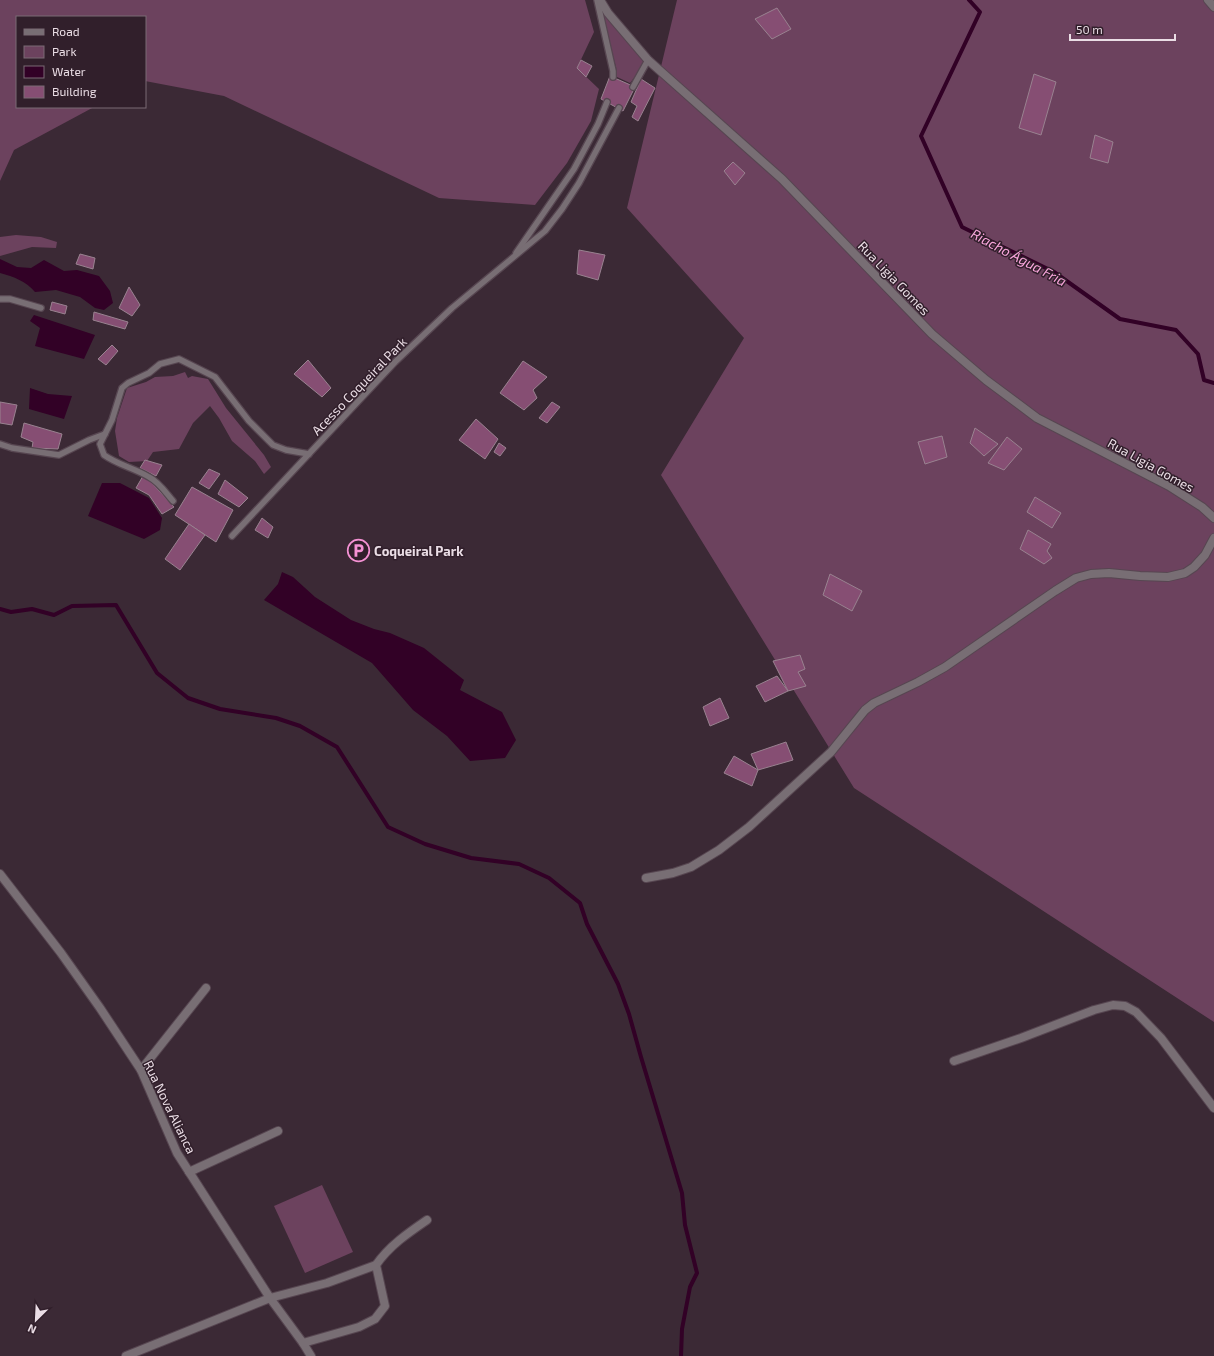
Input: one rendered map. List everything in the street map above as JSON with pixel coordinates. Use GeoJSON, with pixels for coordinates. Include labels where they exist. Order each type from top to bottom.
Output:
{"type":"FeatureCollection","features":[{"type":"Feature","properties":{"kind":"street","name":"Rua Ligia Gomes"},"geometry":{"type":"LineString","coordinates":[[598,0],[648,60],[782,179],[932,334],[986,380],[1037,418],[1169,486],[1202,507],[1214,518]]}},
{"type":"Feature","properties":{"kind":"street"},"geometry":{"type":"LineString","coordinates":[[1208,0],[1214,7]]}},
{"type":"Feature","properties":{"kind":"street"},"geometry":{"type":"LineString","coordinates":[[646,878],[673,873],[691,867],[719,850],[749,827],[831,752],[865,710],[874,703],[945,667],[1055,590],[1076,578],[1091,574],[1109,573],[1140,576],[1168,576],[1185,573],[1194,567],[1205,555],[1214,538]]}},
{"type":"Feature","properties":{"kind":"street","name":"Rua Nova Alianca"},"geometry":{"type":"LineString","coordinates":[[0,874],[61,953],[100,1008],[140,1070],[177,1153],[270,1298],[311,1356]]}},
{"type":"Feature","properties":{"kind":"street"},"geometry":{"type":"LineString","coordinates":[[140,1070],[206,988]]}},
{"type":"Feature","properties":{"kind":"street"},"geometry":{"type":"LineString","coordinates":[[954,1061],[1021,1038],[1094,1010],[1113,1004],[1125,1006],[1136,1012],[1161,1038],[1214,1108]]}},
{"type":"Feature","properties":{"kind":"street"},"geometry":{"type":"LineString","coordinates":[[189,1172],[278,1131]]}},
{"type":"Feature","properties":{"kind":"street"},"geometry":{"type":"LineString","coordinates":[[126,1356],[270,1298],[327,1283],[376,1265],[383,1255],[405,1235],[427,1220]]}},
{"type":"Feature","properties":{"kind":"street"},"geometry":{"type":"LineString","coordinates":[[303,1343],[359,1327],[374,1319],[385,1306],[376,1265]]}},
{"type":"Feature","properties":{"kind":"lane"},"geometry":{"type":"LineString","coordinates":[[598,0],[613,71],[612,77]]}},
{"type":"Feature","properties":{"kind":"lane"},"geometry":{"type":"LineString","coordinates":[[633,87],[648,60]]}},
{"type":"Feature","properties":{"kind":"lane","name":"Acesso Coqueiral Park"},"geometry":{"type":"LineString","coordinates":[[511,260],[574,169],[598,124],[607,102]]}},
{"type":"Feature","properties":{"kind":"lane","name":"Acesso Coqueiral Park"},"geometry":{"type":"LineString","coordinates":[[232,536],[395,362],[452,308],[545,230],[562,209],[588,166],[619,108]]}},
{"type":"Feature","properties":{"kind":"lane"},"geometry":{"type":"LineString","coordinates":[[0,299],[10,299],[41,308]]}},
{"type":"Feature","properties":{"kind":"lane"},"geometry":{"type":"LineString","coordinates":[[173,501],[159,484],[150,477],[113,461],[104,455],[100,444],[112,420],[122,388],[128,383],[149,373],[160,364],[179,359],[216,377],[249,420],[273,445],[286,450],[309,454]]}},
{"type":"Feature","properties":{"kind":"lane"},"geometry":{"type":"LineString","coordinates":[[0,444],[12,448],[60,455],[89,440],[105,434]]}},
{"type":"Feature","properties":{"kind":"green space"},"geometry":{"type":"Polygon","coordinates":[[[0,0],[585,0],[594,32],[577,68],[599,89],[591,121],[567,163],[535,205],[439,198],[224,96],[146,81],[146,16],[16,16],[16,108],[92,108],[14,150],[0,181],[0,0]]]}},
{"type":"Feature","properties":{"kind":"green space"},"geometry":{"type":"Polygon","coordinates":[[[598,0],[648,60],[630,83],[617,77],[616,67],[598,0]]]}},
{"type":"Feature","properties":{"kind":"green space"},"geometry":{"type":"Polygon","coordinates":[[[677,0],[1214,0],[1214,1022],[854,788],[661,475],[744,338],[627,208],[677,0]]]}},
{"type":"Feature","properties":{"kind":"green space"},"geometry":{"type":"Polygon","coordinates":[[[16,235],[41,237],[57,242],[56,248],[32,247],[0,256],[0,237],[16,235]]]}},
{"type":"Feature","properties":{"kind":"green space"},"geometry":{"type":"Polygon","coordinates":[[[185,372],[188,378],[192,376],[208,379],[226,408],[264,455],[271,467],[264,474],[255,461],[232,441],[219,418],[210,406],[193,423],[179,449],[153,452],[147,461],[129,462],[119,456],[115,431],[117,418],[127,388],[146,382],[155,377],[173,376],[185,372]]]}},
{"type":"Feature","properties":{"kind":"green space"},"geometry":{"type":"Polygon","coordinates":[[[322,1185],[353,1252],[305,1273],[274,1206],[322,1185]]]}},
{"type":"Feature","properties":{"kind":"water"},"geometry":{"type":"Polygon","coordinates":[[[0,259],[17,267],[31,268],[44,260],[64,271],[77,270],[99,276],[110,291],[113,303],[104,310],[95,308],[80,297],[56,290],[35,292],[28,285],[19,280],[0,273],[0,259]]]}},
{"type":"Feature","properties":{"kind":"water"},"geometry":{"type":"Polygon","coordinates":[[[34,315],[95,335],[84,359],[35,346],[40,328],[30,321],[34,315]]]}},
{"type":"Feature","properties":{"kind":"water"},"geometry":{"type":"Polygon","coordinates":[[[30,388],[48,394],[72,396],[64,419],[29,409],[30,388]]]}},
{"type":"Feature","properties":{"kind":"water"},"geometry":{"type":"Polygon","coordinates":[[[102,483],[120,483],[149,498],[162,518],[160,530],[144,539],[88,516],[102,483]]]}},
{"type":"Feature","properties":{"kind":"water"},"geometry":{"type":"Polygon","coordinates":[[[282,572],[293,577],[315,597],[351,620],[374,629],[390,633],[424,648],[464,680],[460,690],[502,712],[516,740],[505,758],[470,761],[447,736],[413,710],[372,663],[264,600],[278,584],[282,572]]]}},
{"type":"Feature","properties":{"kind":"building"},"geometry":{"type":"Polygon","coordinates":[[[777,8],[791,29],[772,39],[755,19],[777,8]]]}},
{"type":"Feature","properties":{"kind":"building"},"geometry":{"type":"Polygon","coordinates":[[[581,60],[592,66],[586,77],[577,68],[581,60]]]}},
{"type":"Feature","properties":{"kind":"building"},"geometry":{"type":"Polygon","coordinates":[[[1034,74],[1056,82],[1041,135],[1019,128],[1034,74]]]}},
{"type":"Feature","properties":{"kind":"building"},"geometry":{"type":"Polygon","coordinates":[[[610,76],[635,87],[623,111],[601,99],[610,76]]]}},
{"type":"Feature","properties":{"kind":"building"},"geometry":{"type":"Polygon","coordinates":[[[641,79],[655,88],[638,121],[632,117],[637,106],[631,102],[641,79]]]}},
{"type":"Feature","properties":{"kind":"building"},"geometry":{"type":"Polygon","coordinates":[[[1095,135],[1113,142],[1108,163],[1090,158],[1095,135]]]}},
{"type":"Feature","properties":{"kind":"building"},"geometry":{"type":"Polygon","coordinates":[[[733,162],[745,173],[735,185],[724,171],[733,162]]]}},
{"type":"Feature","properties":{"kind":"building"},"geometry":{"type":"Polygon","coordinates":[[[579,250],[605,255],[598,280],[577,274],[579,250]]]}},
{"type":"Feature","properties":{"kind":"building"},"geometry":{"type":"Polygon","coordinates":[[[80,254],[95,258],[93,269],[76,264],[80,254]]]}},
{"type":"Feature","properties":{"kind":"building"},"geometry":{"type":"Polygon","coordinates":[[[129,287],[140,305],[132,316],[119,308],[129,287]]]}},
{"type":"Feature","properties":{"kind":"building"},"geometry":{"type":"Polygon","coordinates":[[[52,302],[67,306],[65,314],[50,310],[52,302]]]}},
{"type":"Feature","properties":{"kind":"building"},"geometry":{"type":"Polygon","coordinates":[[[94,312],[128,322],[125,329],[93,320],[94,312]]]}},
{"type":"Feature","properties":{"kind":"building"},"geometry":{"type":"Polygon","coordinates":[[[112,345],[118,351],[106,365],[98,359],[112,345]]]}},
{"type":"Feature","properties":{"kind":"building"},"geometry":{"type":"Polygon","coordinates":[[[308,360],[331,388],[322,397],[294,374],[308,360]]]}},
{"type":"Feature","properties":{"kind":"building"},"geometry":{"type":"Polygon","coordinates":[[[523,361],[547,377],[533,390],[537,398],[524,410],[500,393],[523,361]]]}},
{"type":"Feature","properties":{"kind":"building"},"geometry":{"type":"Polygon","coordinates":[[[0,402],[17,405],[12,425],[0,423],[0,402]]]}},
{"type":"Feature","properties":{"kind":"building"},"geometry":{"type":"Polygon","coordinates":[[[552,402],[560,407],[547,423],[539,418],[552,402]]]}},
{"type":"Feature","properties":{"kind":"building"},"geometry":{"type":"Polygon","coordinates":[[[476,419],[498,439],[485,459],[459,440],[476,419]]]}},
{"type":"Feature","properties":{"kind":"building"},"geometry":{"type":"Polygon","coordinates":[[[24,423],[62,434],[58,449],[32,448],[33,442],[21,437],[24,423]]]}},
{"type":"Feature","properties":{"kind":"building"},"geometry":{"type":"Polygon","coordinates":[[[975,428],[998,444],[984,456],[970,443],[975,428]]]}},
{"type":"Feature","properties":{"kind":"building"},"geometry":{"type":"Polygon","coordinates":[[[942,436],[947,457],[925,464],[918,442],[942,436]]]}},
{"type":"Feature","properties":{"kind":"building"},"geometry":{"type":"Polygon","coordinates":[[[1007,437],[1022,449],[1004,470],[988,463],[1007,437]]]}},
{"type":"Feature","properties":{"kind":"building"},"geometry":{"type":"Polygon","coordinates":[[[499,443],[506,448],[500,456],[494,452],[499,443]]]}},
{"type":"Feature","properties":{"kind":"building"},"geometry":{"type":"Polygon","coordinates":[[[145,460],[162,465],[156,476],[140,468],[145,460]]]}},
{"type":"Feature","properties":{"kind":"building"},"geometry":{"type":"Polygon","coordinates":[[[209,469],[220,474],[209,489],[199,483],[209,469]]]}},
{"type":"Feature","properties":{"kind":"building"},"geometry":{"type":"Polygon","coordinates":[[[143,476],[151,482],[174,507],[162,514],[149,495],[136,488],[143,476]]]}},
{"type":"Feature","properties":{"kind":"building"},"geometry":{"type":"Polygon","coordinates":[[[225,480],[248,498],[239,507],[218,494],[225,480]]]}},
{"type":"Feature","properties":{"kind":"building"},"geometry":{"type":"Polygon","coordinates":[[[192,487],[233,510],[216,542],[175,515],[192,487]]]}},
{"type":"Feature","properties":{"kind":"building"},"geometry":{"type":"Polygon","coordinates":[[[1035,497],[1061,513],[1052,528],[1027,512],[1035,497]]]}},
{"type":"Feature","properties":{"kind":"building"},"geometry":{"type":"Polygon","coordinates":[[[262,518],[273,527],[268,538],[255,530],[262,518]]]}},
{"type":"Feature","properties":{"kind":"building"},"geometry":{"type":"Polygon","coordinates":[[[189,524],[205,535],[180,570],[165,559],[189,524]]]}},
{"type":"Feature","properties":{"kind":"building"},"geometry":{"type":"Polygon","coordinates":[[[1028,530],[1051,544],[1047,551],[1052,558],[1044,564],[1020,549],[1028,530]]]}},
{"type":"Feature","properties":{"kind":"building"},"geometry":{"type":"Polygon","coordinates":[[[830,574],[862,591],[852,611],[823,595],[830,574]]]}},
{"type":"Feature","properties":{"kind":"building"},"geometry":{"type":"Polygon","coordinates":[[[800,655],[805,669],[798,672],[806,686],[788,691],[773,661],[800,655]]]}},
{"type":"Feature","properties":{"kind":"building"},"geometry":{"type":"Polygon","coordinates":[[[777,676],[788,691],[765,702],[756,686],[777,676]]]}},
{"type":"Feature","properties":{"kind":"building"},"geometry":{"type":"Polygon","coordinates":[[[720,698],[729,718],[710,726],[703,707],[720,698]]]}},
{"type":"Feature","properties":{"kind":"building"},"geometry":{"type":"Polygon","coordinates":[[[786,742],[793,760],[758,770],[751,754],[786,742]]]}},
{"type":"Feature","properties":{"kind":"building"},"geometry":{"type":"Polygon","coordinates":[[[734,756],[758,770],[752,786],[724,773],[734,756]]]}},
{"type":"Feature","properties":{"kind":"waterway","name":"Riacho Água Fria"},"geometry":{"type":"LineString","coordinates":[[969,0],[980,12],[921,136],[962,227],[1054,272],[1120,319],[1176,330],[1198,354],[1204,380],[1214,383]]}},
{"type":"Feature","properties":{"kind":"waterway"},"geometry":{"type":"LineString","coordinates":[[0,609],[11,612],[32,609],[54,615],[72,606],[116,605],[157,673],[188,698],[220,709],[276,718],[300,726],[337,747],[388,827],[425,844],[471,858],[519,864],[549,878],[580,903],[587,924],[618,984],[629,1014],[682,1193],[685,1225],[697,1273],[690,1287],[682,1329],[681,1356]]}},
{"type":"Feature","properties":{"kind":"place","name":"Coqueiral Park"},"geometry":{"type":"Point","coordinates":[359,551]}}]}
